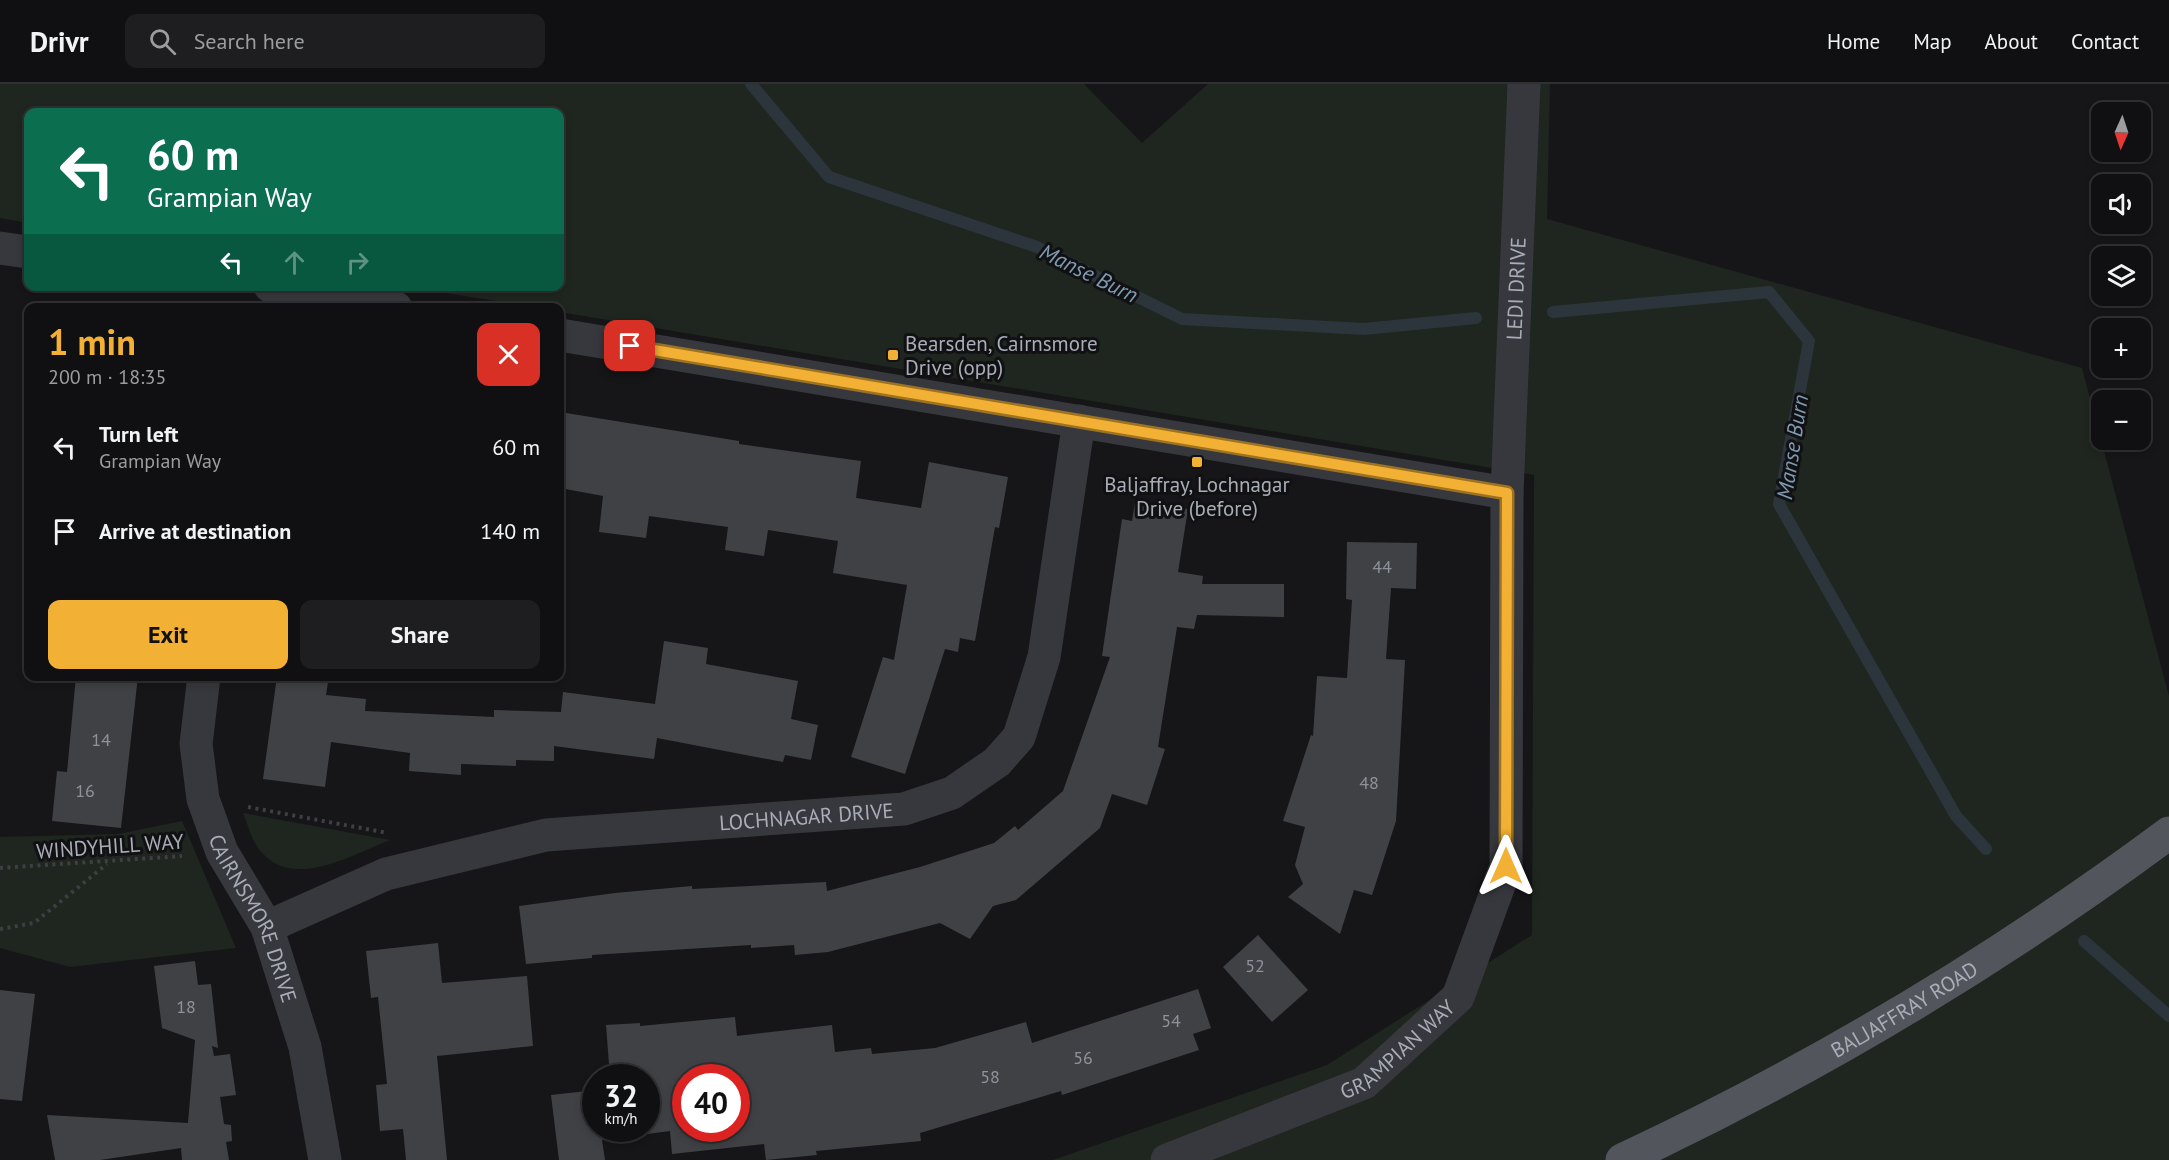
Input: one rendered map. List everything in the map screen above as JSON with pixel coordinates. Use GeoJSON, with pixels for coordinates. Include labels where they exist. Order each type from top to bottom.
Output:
{"type":"FeatureCollection","features":[{"type":"Feature","properties":{"kind":"main road","name":"BALJAFFRAY ROAD"},"geometry":{"type":"LineString","coordinates":[[1622,1160],[1720,1114],[1856,1040],[2005,947],[2169,833]]}},
{"type":"Feature","properties":{"kind":"street","name":"LEDI DRIVE"},"geometry":{"type":"LineString","coordinates":[[1507,493],[1524,84]]}},
{"type":"Feature","properties":{"kind":"street"},"geometry":{"type":"LineString","coordinates":[[0,248],[24,251]]}},
{"type":"Feature","properties":{"kind":"street"},"geometry":{"type":"LineString","coordinates":[[299,291],[367,303]]}},
{"type":"Feature","properties":{"kind":"street"},"geometry":{"type":"LineString","coordinates":[[564,336],[1507,493]]}},
{"type":"Feature","properties":{"kind":"street","name":"LOCHNAGAR DRIVE"},"geometry":{"type":"LineString","coordinates":[[267,927],[386,874],[546,835],[904,809],[952,793],[997,762],[1019,736],[1034,696],[1044,657],[1079,421]]}},
{"type":"Feature","properties":{"kind":"street","name":"GRAMPIAN WAY"},"geometry":{"type":"LineString","coordinates":[[1167,1160],[1364,1083],[1458,997],[1506,866],[1507,493]]}},
{"type":"Feature","properties":{"kind":"street","name":"CAIRNSMORE DRIVE"},"geometry":{"type":"LineString","coordinates":[[203,681],[196,744],[203,799],[222,852],[267,927],[305,1047],[325,1160]]}},
{"type":"Feature","properties":{"kind":"path"},"geometry":{"type":"LineString","coordinates":[[203,799],[413,837],[430,864]]}},
{"type":"Feature","properties":{"kind":"path","name":"WINDYHILL WAY"},"geometry":{"type":"LineString","coordinates":[[0,868],[108,863],[222,852]]}},
{"type":"Feature","properties":{"kind":"path"},"geometry":{"type":"LineString","coordinates":[[0,929],[34,923],[108,863]]}},
{"type":"Feature","properties":{"kind":"shaded area"},"geometry":{"type":"Polygon","coordinates":[[[0,84],[1084,84],[1142,143],[1208,84],[1550,84],[1547,219],[2082,368],[2091,402],[2091,450],[2104,450],[2169,696],[2169,1160],[1053,1160],[1327,1065],[1532,935],[1534,475],[564,313],[564,303],[509,303],[434,291],[564,291],[564,108],[24,108],[24,222],[0,218],[0,84]]]}},
{"type":"Feature","properties":{"kind":"shaded area"},"geometry":{"type":"Polygon","coordinates":[[[243,813],[390,840],[319,867],[301,869],[283,867],[268,858],[255,843],[243,813]]]}},
{"type":"Feature","properties":{"kind":"shaded area"},"geometry":{"type":"Polygon","coordinates":[[[182,821],[236,948],[70,967],[0,948],[0,837],[118,834],[182,821]]]}},
{"type":"Feature","properties":{"kind":"building"},"geometry":{"type":"Polygon","coordinates":[[[564,413],[739,441],[739,444],[861,461],[856,498],[921,508],[929,462],[1008,477],[999,528],[995,527],[975,641],[960,638],[958,652],[945,649],[905,774],[851,757],[883,657],[894,660],[907,585],[833,573],[838,541],[768,530],[764,556],[725,550],[728,527],[649,516],[646,538],[599,532],[603,496],[564,489],[564,413]]]}},
{"type":"Feature","properties":{"kind":"building"},"geometry":{"type":"Polygon","coordinates":[[[1135,502],[1188,509],[1178,572],[1203,576],[1202,584],[1284,584],[1284,617],[1197,615],[1194,629],[1177,627],[1158,747],[1165,749],[1147,805],[1112,794],[1100,828],[1016,900],[993,906],[970,939],[940,923],[828,952],[795,955],[794,945],[751,948],[751,945],[592,955],[592,958],[526,964],[519,906],[615,893],[692,886],[692,889],[826,882],[827,891],[920,867],[994,843],[1015,826],[1018,830],[1063,791],[1110,657],[1102,656],[1122,519],[1132,521],[1135,502]]]}},
{"type":"Feature","properties":{"kind":"building"},"geometry":{"type":"Polygon","coordinates":[[[1347,542],[1417,543],[1416,589],[1391,588],[1386,659],[1405,660],[1396,821],[1372,895],[1354,890],[1340,934],[1288,897],[1303,884],[1295,865],[1305,827],[1283,821],[1311,735],[1313,736],[1317,676],[1347,678],[1352,600],[1346,599],[1347,542]]]}},
{"type":"Feature","properties":{"kind":"building"},"geometry":{"type":"Polygon","coordinates":[[[664,641],[708,648],[706,664],[798,681],[791,719],[818,725],[811,760],[785,755],[783,762],[657,738],[654,759],[554,746],[554,761],[516,760],[516,766],[461,764],[461,775],[409,771],[410,753],[331,742],[325,787],[263,779],[276,681],[328,681],[326,695],[366,699],[365,711],[494,717],[494,710],[561,712],[563,692],[655,704],[664,641]]]}},
{"type":"Feature","properties":{"kind":"building"},"geometry":{"type":"Polygon","coordinates":[[[76,681],[137,681],[121,828],[52,821],[57,771],[67,772],[76,681]]]}},
{"type":"Feature","properties":{"kind":"building"},"geometry":{"type":"Polygon","coordinates":[[[1258,935],[1308,990],[1272,1022],[1223,967],[1258,935]]]}},
{"type":"Feature","properties":{"kind":"building"},"geometry":{"type":"Polygon","coordinates":[[[438,943],[442,983],[527,976],[533,1046],[437,1056],[447,1160],[406,1160],[403,1129],[380,1131],[376,1085],[387,1084],[378,997],[371,998],[366,951],[438,943]]]}},
{"type":"Feature","properties":{"kind":"building"},"geometry":{"type":"Polygon","coordinates":[[[195,961],[198,985],[211,984],[218,1048],[212,1046],[214,1056],[230,1054],[236,1095],[220,1097],[224,1124],[231,1125],[232,1141],[226,1142],[229,1160],[182,1160],[181,1148],[100,1160],[55,1160],[47,1115],[188,1123],[195,1040],[162,1028],[154,966],[195,961]]]}},
{"type":"Feature","properties":{"kind":"building"},"geometry":{"type":"Polygon","coordinates":[[[1198,989],[1211,1028],[1193,1034],[1199,1050],[1062,1095],[1061,1091],[920,1133],[921,1141],[816,1151],[817,1155],[766,1160],[764,1144],[672,1154],[670,1131],[660,1132],[660,1064],[609,1064],[606,1025],[640,1023],[640,1026],[735,1017],[737,1036],[832,1025],[835,1052],[871,1048],[872,1054],[935,1048],[1026,1022],[1032,1043],[1198,989]]]}},
{"type":"Feature","properties":{"kind":"building"},"geometry":{"type":"Polygon","coordinates":[[[0,990],[35,994],[22,1101],[0,1099],[0,990]]]}},
{"type":"Feature","properties":{"kind":"building"},"geometry":{"type":"Polygon","coordinates":[[[582,1092],[582,1142],[602,1142],[605,1160],[559,1160],[551,1095],[582,1092]]]}},
{"type":"Feature","properties":{"kind":"waterway","name":"Manse Burn"},"geometry":{"type":"LineString","coordinates":[[751,84],[829,177],[1037,247],[1182,319],[1364,329],[1476,318]]}},
{"type":"Feature","properties":{"kind":"waterway","name":"Manse Burn"},"geometry":{"type":"LineString","coordinates":[[1553,312],[1769,292],[1809,341],[1779,504],[1956,816],[1986,849]]}},
{"type":"Feature","properties":{"kind":"waterway","name":"Manse Burn"},"geometry":{"type":"LineString","coordinates":[[2084,941],[2169,1016]]}},
{"type":"Feature","properties":{"kind":"place","name":"Bearsden, Cairnsmore Drive (opp)"},"geometry":{"type":"Point","coordinates":[893,355]}},
{"type":"Feature","properties":{"kind":"place","name":"Baljaffray, Lochnagar Drive (before)"},"geometry":{"type":"Point","coordinates":[1197,462]}},
{"type":"Feature","properties":{"kind":"route"},"geometry":{"type":"LineString","coordinates":[[630,346],[1507,493],[1506,866]]}}]}
